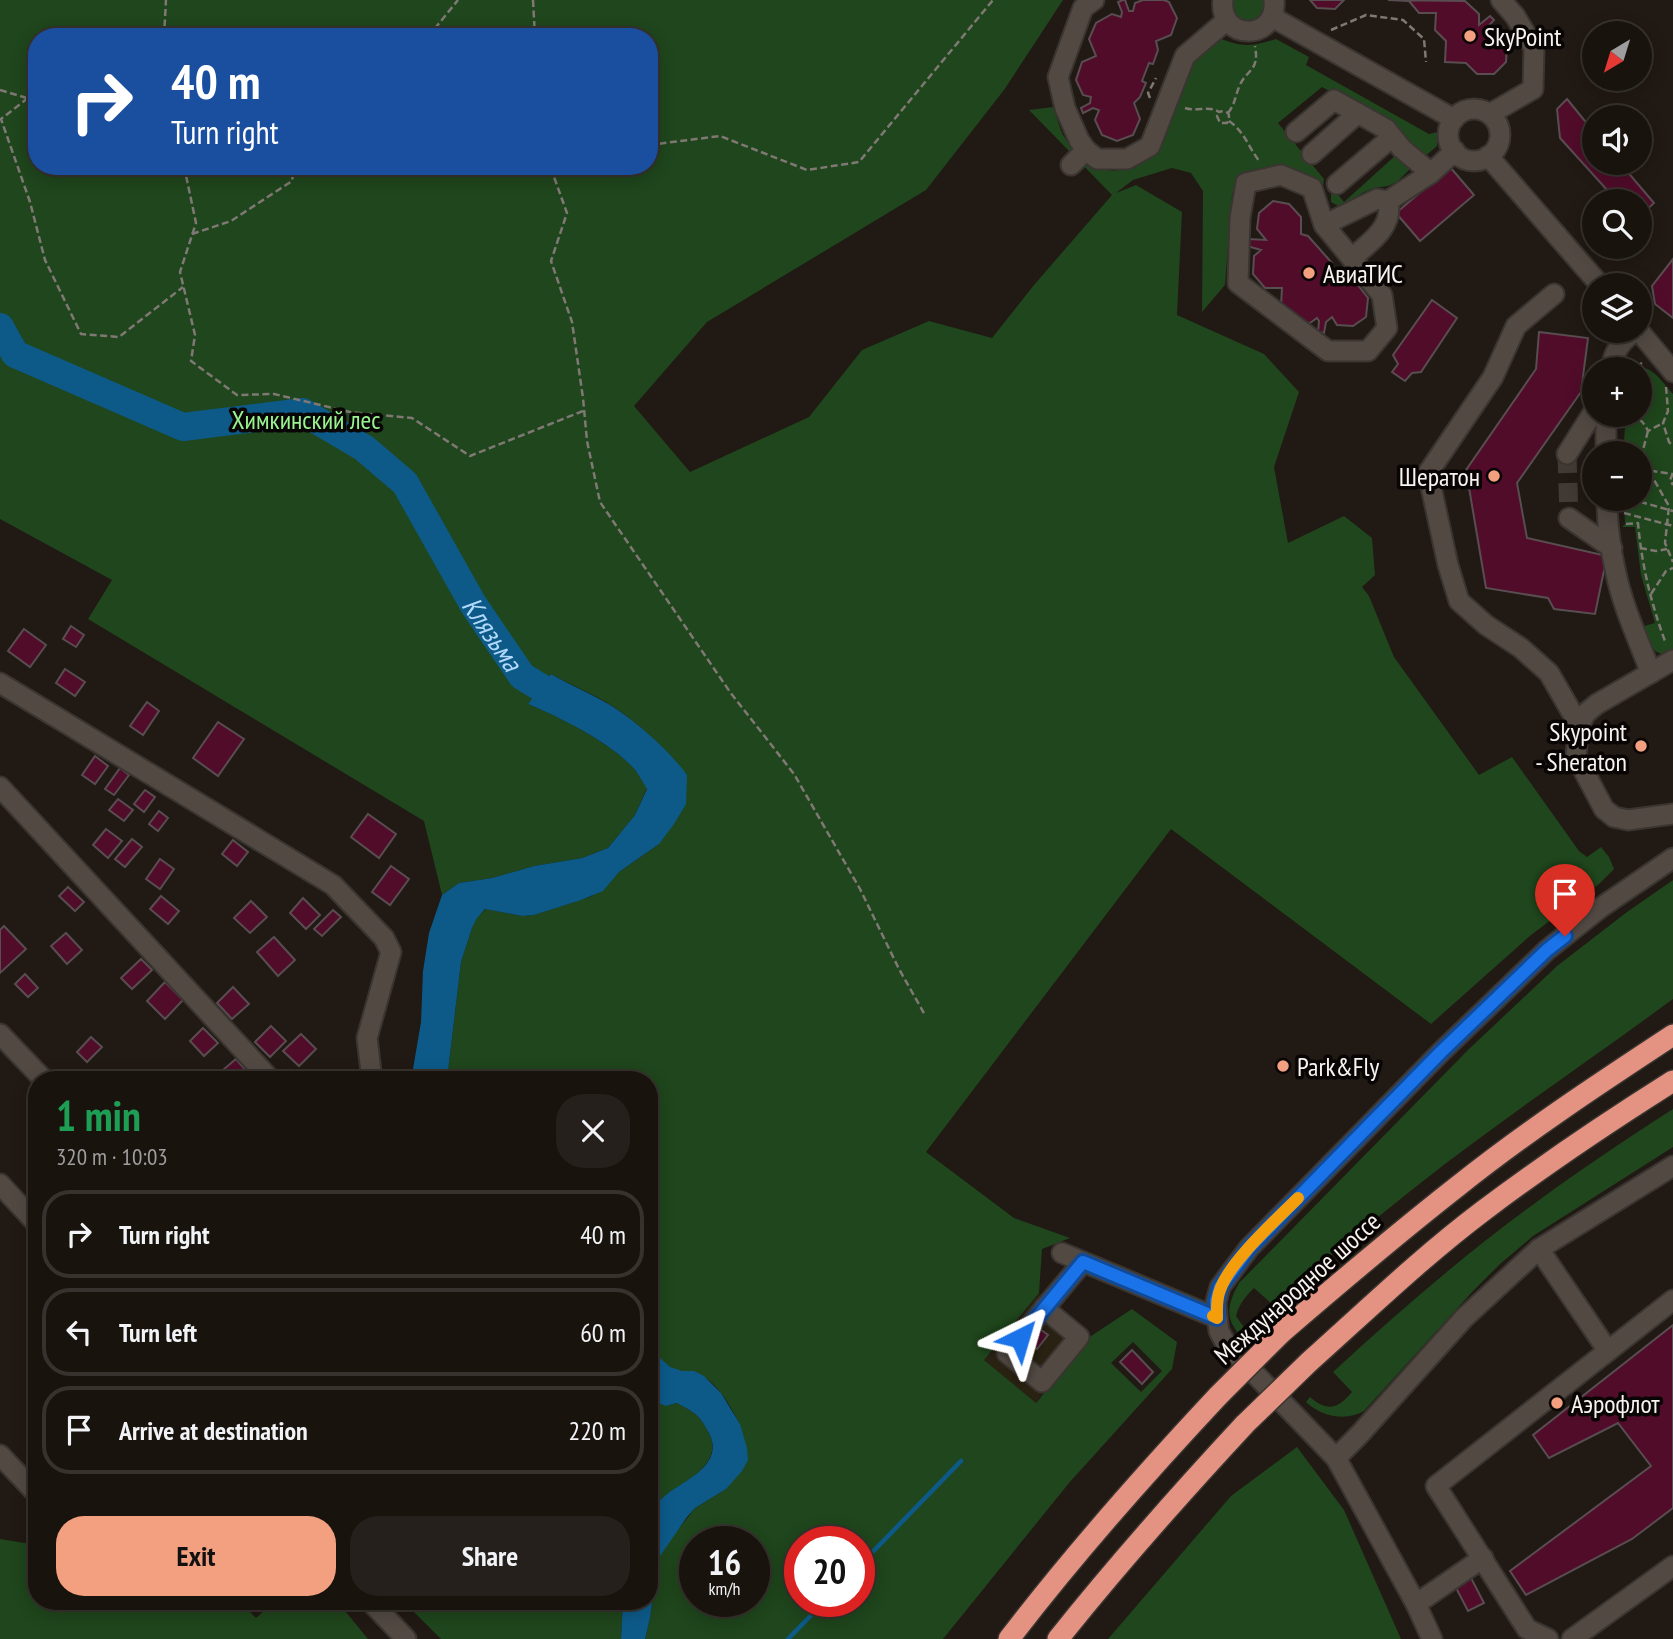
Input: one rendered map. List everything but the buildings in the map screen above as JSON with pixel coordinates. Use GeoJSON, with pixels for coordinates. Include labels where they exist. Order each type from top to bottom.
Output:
{"type":"FeatureCollection","features":[{"type":"Feature","properties":{"kind":"highway","name":"Международное шоссе"},"geometry":{"type":"LineString","coordinates":[[1009,1639],[1155,1464],[1281,1333],[1460,1184],[1580,1097],[1673,1035]]}},
{"type":"Feature","properties":{"kind":"highway"},"geometry":{"type":"LineString","coordinates":[[1058,1639],[1175,1500],[1245,1424],[1309,1362],[1481,1212],[1673,1081]]}},
{"type":"Feature","properties":{"kind":"street"},"geometry":{"type":"LineString","coordinates":[[1094,0],[1083,8],[1058,77],[1065,108],[1079,140],[1097,159],[1127,159],[1150,146],[1185,56],[1227,20]]}},
{"type":"Feature","properties":{"kind":"street"},"geometry":{"type":"LineString","coordinates":[[1223,0],[1223,13],[1233,27],[1241,31],[1259,30],[1267,24],[1273,8],[1454,119]]}},
{"type":"Feature","properties":{"kind":"street"},"geometry":{"type":"LineString","coordinates":[[1490,114],[1533,89],[1534,48],[1515,16],[1501,0]]}},
{"type":"Feature","properties":{"kind":"street"},"geometry":{"type":"LineString","coordinates":[[1296,132],[1334,100],[1385,129],[1402,149],[1432,173]]}},
{"type":"Feature","properties":{"kind":"street"},"geometry":{"type":"LineString","coordinates":[[1475,109],[1490,114],[1499,128],[1500,136],[1494,151],[1474,160],[1455,151],[1448,135],[1454,119],[1467,110],[1475,109]]}},
{"type":"Feature","properties":{"kind":"street"},"geometry":{"type":"LineString","coordinates":[[1312,154],[1358,113]]}},
{"type":"Feature","properties":{"kind":"street"},"geometry":{"type":"LineString","coordinates":[[1337,184],[1392,136]]}},
{"type":"Feature","properties":{"kind":"street"},"geometry":{"type":"LineString","coordinates":[[1071,165],[1086,150]]}},
{"type":"Feature","properties":{"kind":"street"},"geometry":{"type":"LineString","coordinates":[[1324,225],[1377,199],[1388,201],[1432,173],[1455,151]]}},
{"type":"Feature","properties":{"kind":"street"},"geometry":{"type":"LineString","coordinates":[[1488,156],[1590,273]]}},
{"type":"Feature","properties":{"kind":"street"},"geometry":{"type":"LineString","coordinates":[[1281,175],[1312,188],[1324,225],[1382,295],[1387,328],[1368,351],[1328,351],[1238,283],[1240,219],[1246,183],[1281,175]]}},
{"type":"Feature","properties":{"kind":"street"},"geometry":{"type":"LineString","coordinates":[[1352,258],[1387,223],[1390,206],[1388,201]]}},
{"type":"Feature","properties":{"kind":"street"},"geometry":{"type":"LineString","coordinates":[[1555,294],[1516,326],[1493,376],[1428,473],[1448,565],[1460,601],[1486,625],[1521,648],[1549,673],[1579,725]]}},
{"type":"Feature","properties":{"kind":"street"},"geometry":{"type":"LineString","coordinates":[[1646,343],[1669,375]]}},
{"type":"Feature","properties":{"kind":"street"},"geometry":{"type":"LineString","coordinates":[[1567,454],[1584,427]]}},
{"type":"Feature","properties":{"kind":"street"},"geometry":{"type":"LineString","coordinates":[[1612,511],[1615,571],[1628,615],[1651,673]]}},
{"type":"Feature","properties":{"kind":"street"},"geometry":{"type":"LineString","coordinates":[[1569,518],[1612,548]]}},
{"type":"Feature","properties":{"kind":"street"},"geometry":{"type":"LineString","coordinates":[[1672,660],[1586,713],[1579,725],[1576,756],[1604,808],[1615,817],[1628,820],[1673,814]]}},
{"type":"Feature","properties":{"kind":"street"},"geometry":{"type":"LineString","coordinates":[[0,683],[333,885],[384,938],[391,952],[367,1038],[371,1071]]}},
{"type":"Feature","properties":{"kind":"street"},"geometry":{"type":"LineString","coordinates":[[0,787],[263,1071]]}},
{"type":"Feature","properties":{"kind":"street"},"geometry":{"type":"LineString","coordinates":[[1432,1639],[1416,1604],[1336,1458],[1226,1344],[1219,1331],[1217,1318],[1216,1301],[1220,1287],[1249,1248],[1441,1052],[1547,950],[1600,908],[1673,858]]}},
{"type":"Feature","properties":{"kind":"street"},"geometry":{"type":"LineString","coordinates":[[0,1034],[35,1071]]}},
{"type":"Feature","properties":{"kind":"street"},"geometry":{"type":"LineString","coordinates":[[1336,1458],[1464,1318],[1539,1250],[1673,1166]]}},
{"type":"Feature","properties":{"kind":"street"},"geometry":{"type":"LineString","coordinates":[[0,1184],[28,1214]]}},
{"type":"Feature","properties":{"kind":"street"},"geometry":{"type":"LineString","coordinates":[[1539,1250],[1608,1351]]}},
{"type":"Feature","properties":{"kind":"street"},"geometry":{"type":"LineString","coordinates":[[1062,1253],[1217,1318]]}},
{"type":"Feature","properties":{"kind":"street"},"geometry":{"type":"LineString","coordinates":[[1044,1308],[1083,1262]]}},
{"type":"Feature","properties":{"kind":"street"},"geometry":{"type":"LineString","coordinates":[[1548,1639],[1527,1629],[1436,1486],[1673,1300]]}},
{"type":"Feature","properties":{"kind":"street"},"geometry":{"type":"LineString","coordinates":[[0,1455],[28,1485]]}},
{"type":"Feature","properties":{"kind":"street"},"geometry":{"type":"LineString","coordinates":[[1416,1604],[1483,1558]]}},
{"type":"Feature","properties":{"kind":"street"},"geometry":{"type":"LineString","coordinates":[[1573,1639],[1673,1566]]}},
{"type":"Feature","properties":{"kind":"street"},"geometry":{"type":"LineString","coordinates":[[379,1610],[406,1639]]}},
{"type":"Feature","properties":{"kind":"path"},"geometry":{"type":"LineString","coordinates":[[164,28],[166,0]]}},
{"type":"Feature","properties":{"kind":"path"},"geometry":{"type":"LineString","coordinates":[[435,28],[458,0]]}},
{"type":"Feature","properties":{"kind":"path"},"geometry":{"type":"LineString","coordinates":[[533,0],[535,28]]}},
{"type":"Feature","properties":{"kind":"path"},"geometry":{"type":"LineString","coordinates":[[658,144],[720,136],[807,170],[859,162],[993,0]]}},
{"type":"Feature","properties":{"kind":"path"},"geometry":{"type":"LineString","coordinates":[[1328,31],[1366,15],[1403,20],[1424,39],[1426,62]]}},
{"type":"Feature","properties":{"kind":"path"},"geometry":{"type":"LineString","coordinates":[[1228,113],[1236,100],[1241,82],[1254,67],[1255,46]]}},
{"type":"Feature","properties":{"kind":"path"},"geometry":{"type":"LineString","coordinates":[[0,90],[28,98]]}},
{"type":"Feature","properties":{"kind":"path"},"geometry":{"type":"LineString","coordinates":[[28,98],[1,119],[30,202],[45,260],[81,334],[119,337],[183,287]]}},
{"type":"Feature","properties":{"kind":"path"},"geometry":{"type":"LineString","coordinates":[[1182,108],[1213,108],[1219,112],[1223,110],[1230,115],[1229,121]]}},
{"type":"Feature","properties":{"kind":"path"},"geometry":{"type":"LineString","coordinates":[[1219,112],[1217,116],[1220,123],[1229,121]]}},
{"type":"Feature","properties":{"kind":"path"},"geometry":{"type":"LineString","coordinates":[[1229,121],[1241,130],[1262,167]]}},
{"type":"Feature","properties":{"kind":"path"},"geometry":{"type":"LineString","coordinates":[[186,175],[196,223],[180,272],[195,335],[191,361],[237,396],[274,394],[350,412],[412,418],[470,456],[584,410]]}},
{"type":"Feature","properties":{"kind":"path"},"geometry":{"type":"LineString","coordinates":[[192,234],[231,220],[292,181],[293,175]]}},
{"type":"Feature","properties":{"kind":"path"},"geometry":{"type":"LineString","coordinates":[[551,175],[567,213],[551,261],[572,322],[587,441],[600,502],[730,692],[793,774],[860,888],[899,969],[925,1015]]}},
{"type":"Feature","properties":{"kind":"path"},"geometry":{"type":"LineString","coordinates":[[1648,431],[1663,423],[1668,411],[1669,375]]}},
{"type":"Feature","properties":{"kind":"path"},"geometry":{"type":"LineString","coordinates":[[1663,423],[1673,446]]}},
{"type":"Feature","properties":{"kind":"path"},"geometry":{"type":"LineString","coordinates":[[1645,441],[1647,427]]}},
{"type":"Feature","properties":{"kind":"path"},"geometry":{"type":"LineString","coordinates":[[1652,470],[1672,473],[1670,480],[1673,485]]}},
{"type":"Feature","properties":{"kind":"path"},"geometry":{"type":"LineString","coordinates":[[1652,475],[1671,510],[1665,535],[1673,562]]}},
{"type":"Feature","properties":{"kind":"path"},"geometry":{"type":"LineString","coordinates":[[1652,505],[1671,510]]}},
{"type":"Feature","properties":{"kind":"path"},"geometry":{"type":"LineString","coordinates":[[1615,511],[1623,524],[1638,523],[1643,570],[1672,660]]}},
{"type":"Feature","properties":{"kind":"path"},"geometry":{"type":"LineString","coordinates":[[1625,511],[1673,526]]}},
{"type":"Feature","properties":{"kind":"path"},"geometry":{"type":"LineString","coordinates":[[1640,548],[1656,551],[1667,549]]}},
{"type":"Feature","properties":{"kind":"path"},"geometry":{"type":"LineString","coordinates":[[1650,596],[1666,571],[1673,568],[1673,572]]}},
{"type":"Feature","properties":{"kind":"shaded area"},"geometry":{"type":"Polygon","coordinates":[[[1039,1293],[1091,1336],[1035,1403],[984,1360],[1039,1293]]]}},
{"type":"Feature","properties":{"kind":"green space","name":"Химкинский лес"},"geometry":{"type":"Polygon","coordinates":[[[0,0],[1063,0],[1004,90],[926,190],[707,322],[634,406],[690,472],[809,417],[862,350],[929,321],[992,338],[1112,195],[1029,110],[1053,107],[1062,133],[1072,149],[1087,162],[1101,169],[1114,171],[1130,168],[1150,158],[1188,69],[1197,56],[1218,38],[1247,45],[1276,39],[1309,57],[1306,65],[1429,134],[1438,132],[1437,146],[1422,159],[1391,125],[1322,87],[1278,123],[1324,179],[1323,186],[1297,171],[1262,169],[1238,183],[1232,195],[1225,285],[1202,312],[1203,191],[1191,173],[1172,168],[1133,180],[1116,193],[1136,185],[1182,212],[1177,315],[1264,354],[1299,392],[1274,467],[1288,543],[1344,516],[1372,538],[1375,575],[1362,587],[1369,596],[1394,657],[1479,775],[1512,757],[1579,851],[1587,857],[1601,847],[1614,869],[1599,884],[1531,935],[1431,1024],[1171,829],[926,1152],[1014,1218],[1070,1238],[1042,1249],[1039,1293],[984,1360],[1036,1403],[1091,1336],[1132,1309],[1177,1342],[1172,1369],[1069,1483],[943,1639],[645,1639],[651,1610],[658,1610],[658,1559],[679,1529],[679,1617],[770,1617],[770,1526],[681,1526],[695,1508],[726,1489],[740,1424],[723,1395],[711,1382],[695,1372],[672,1368],[658,1358],[658,1071],[448,1071],[461,962],[477,917],[486,909],[522,916],[534,915],[592,896],[619,872],[659,844],[662,748],[636,723],[613,707],[551,674],[528,704],[600,741],[635,770],[647,788],[635,815],[608,848],[582,858],[459,883],[442,895],[424,821],[88,619],[112,580],[0,519],[0,0]],[[1133,1342],[1111,1363],[1141,1392],[1162,1371],[1133,1342]]]}},
{"type":"Feature","properties":{"kind":"green space"},"geometry":{"type":"Polygon","coordinates":[[[1229,0],[1266,0],[1265,13],[1257,22],[1245,24],[1234,18],[1229,0]]]}},
{"type":"Feature","properties":{"kind":"green space"},"geometry":{"type":"Polygon","coordinates":[[[1396,155],[1413,166],[1397,182],[1362,193],[1346,207],[1331,202],[1331,193],[1335,191],[1344,202],[1396,155]]]}},
{"type":"Feature","properties":{"kind":"green space"},"geometry":{"type":"Polygon","coordinates":[[[1652,373],[1673,394],[1673,652],[1666,654],[1656,652],[1644,626],[1655,623],[1641,575],[1635,527],[1622,527],[1625,524],[1624,511],[1652,511],[1652,441],[1624,441],[1625,427],[1652,427],[1652,373]]]}},
{"type":"Feature","properties":{"kind":"green space"},"geometry":{"type":"Polygon","coordinates":[[[1673,880],[1673,999],[1445,1164],[1272,1304],[1254,1288],[1243,1300],[1236,1316],[1245,1329],[1240,1335],[1232,1323],[1229,1310],[1239,1283],[1468,1050],[1557,966],[1673,880]]]}},
{"type":"Feature","properties":{"kind":"green space"},"geometry":{"type":"Polygon","coordinates":[[[1673,1109],[1673,1147],[1533,1236],[1500,1264],[1364,1411],[1349,1416],[1334,1416],[1318,1411],[1306,1402],[1310,1397],[1327,1406],[1342,1402],[1352,1392],[1333,1372],[1380,1330],[1502,1228],[1581,1170],[1673,1109]]]}},
{"type":"Feature","properties":{"kind":"green space"},"geometry":{"type":"Polygon","coordinates":[[[658,1398],[666,1406],[677,1403],[696,1415],[709,1433],[712,1444],[711,1453],[701,1470],[658,1502],[658,1398]]]}},
{"type":"Feature","properties":{"kind":"green space"},"geometry":{"type":"Polygon","coordinates":[[[1297,1447],[1344,1510],[1401,1639],[1108,1639],[1231,1496],[1297,1447]]]}},
{"type":"Feature","properties":{"kind":"green space"},"geometry":{"type":"Polygon","coordinates":[[[0,1539],[28,1544],[28,1610],[248,1610],[256,1618],[265,1610],[344,1610],[368,1639],[0,1639],[0,1539]]]}},
{"type":"Feature","properties":{"kind":"green space"},"geometry":{"type":"Polygon","coordinates":[[[412,1610],[623,1610],[621,1639],[441,1639],[412,1610]]]}},
{"type":"Feature","properties":{"kind":"water"},"geometry":{"type":"Polygon","coordinates":[[[551,674],[616,708],[660,745],[687,775],[686,804],[659,844],[619,872],[603,891],[534,915],[522,916],[485,909],[472,928],[461,962],[448,1071],[413,1071],[421,1022],[423,971],[429,933],[442,895],[459,883],[582,858],[608,848],[635,815],[647,789],[635,770],[613,750],[570,724],[528,704],[551,674]]]}},
{"type":"Feature","properties":{"kind":"water"},"geometry":{"type":"Polygon","coordinates":[[[658,1356],[670,1367],[694,1371],[704,1376],[721,1393],[740,1424],[748,1460],[726,1489],[695,1508],[679,1526],[658,1559],[658,1502],[703,1468],[712,1452],[709,1433],[702,1422],[677,1403],[666,1406],[658,1403],[658,1356]]]}},
{"type":"Feature","properties":{"kind":"water"},"geometry":{"type":"Polygon","coordinates":[[[623,1610],[651,1610],[645,1639],[621,1639],[623,1610]]]}},
{"type":"Feature","properties":{"kind":"waterway","name":"Клязьма"},"geometry":{"type":"LineString","coordinates":[[0,327],[15,354],[183,427],[303,412],[364,448],[405,483],[473,604],[522,676],[574,708]]}},
{"type":"Feature","properties":{"kind":"waterway"},"geometry":{"type":"LineString","coordinates":[[875,1550],[961,1461]]}},
{"type":"Feature","properties":{"kind":"waterway"},"geometry":{"type":"LineString","coordinates":[[788,1639],[809,1617]]}},
{"type":"Feature","properties":{"kind":"tunnel"},"geometry":{"type":"LineString","coordinates":[[1567,454],[1569,518]]}},
{"type":"Feature","properties":{"kind":"slow traffic"},"geometry":{"type":"LineString","coordinates":[[1213,1316],[1217,1318],[1216,1301],[1220,1287],[1232,1269],[1298,1198]]}},
{"type":"Feature","properties":{"kind":"place","name":"SkyPoint"},"geometry":{"type":"Point","coordinates":[1470,36]}},
{"type":"Feature","properties":{"kind":"place","name":"АвиаТИС"},"geometry":{"type":"Point","coordinates":[1309,273]}},
{"type":"Feature","properties":{"kind":"place","name":"Шератон"},"geometry":{"type":"Point","coordinates":[1494,476]}},
{"type":"Feature","properties":{"kind":"place","name":"Skypoint - Sheraton"},"geometry":{"type":"Point","coordinates":[1641,746]}},
{"type":"Feature","properties":{"kind":"place","name":"Park&Fly"},"geometry":{"type":"Point","coordinates":[1283,1066]}},
{"type":"Feature","properties":{"kind":"place","name":"Аэрофлот"},"geometry":{"type":"Point","coordinates":[1557,1403]}},
{"type":"Feature","properties":{"kind":"route"},"geometry":{"type":"LineString","coordinates":[[1020,1338],[1083,1262],[1217,1318],[1216,1301],[1220,1287],[1249,1248],[1441,1052],[1565,936]]}}]}
